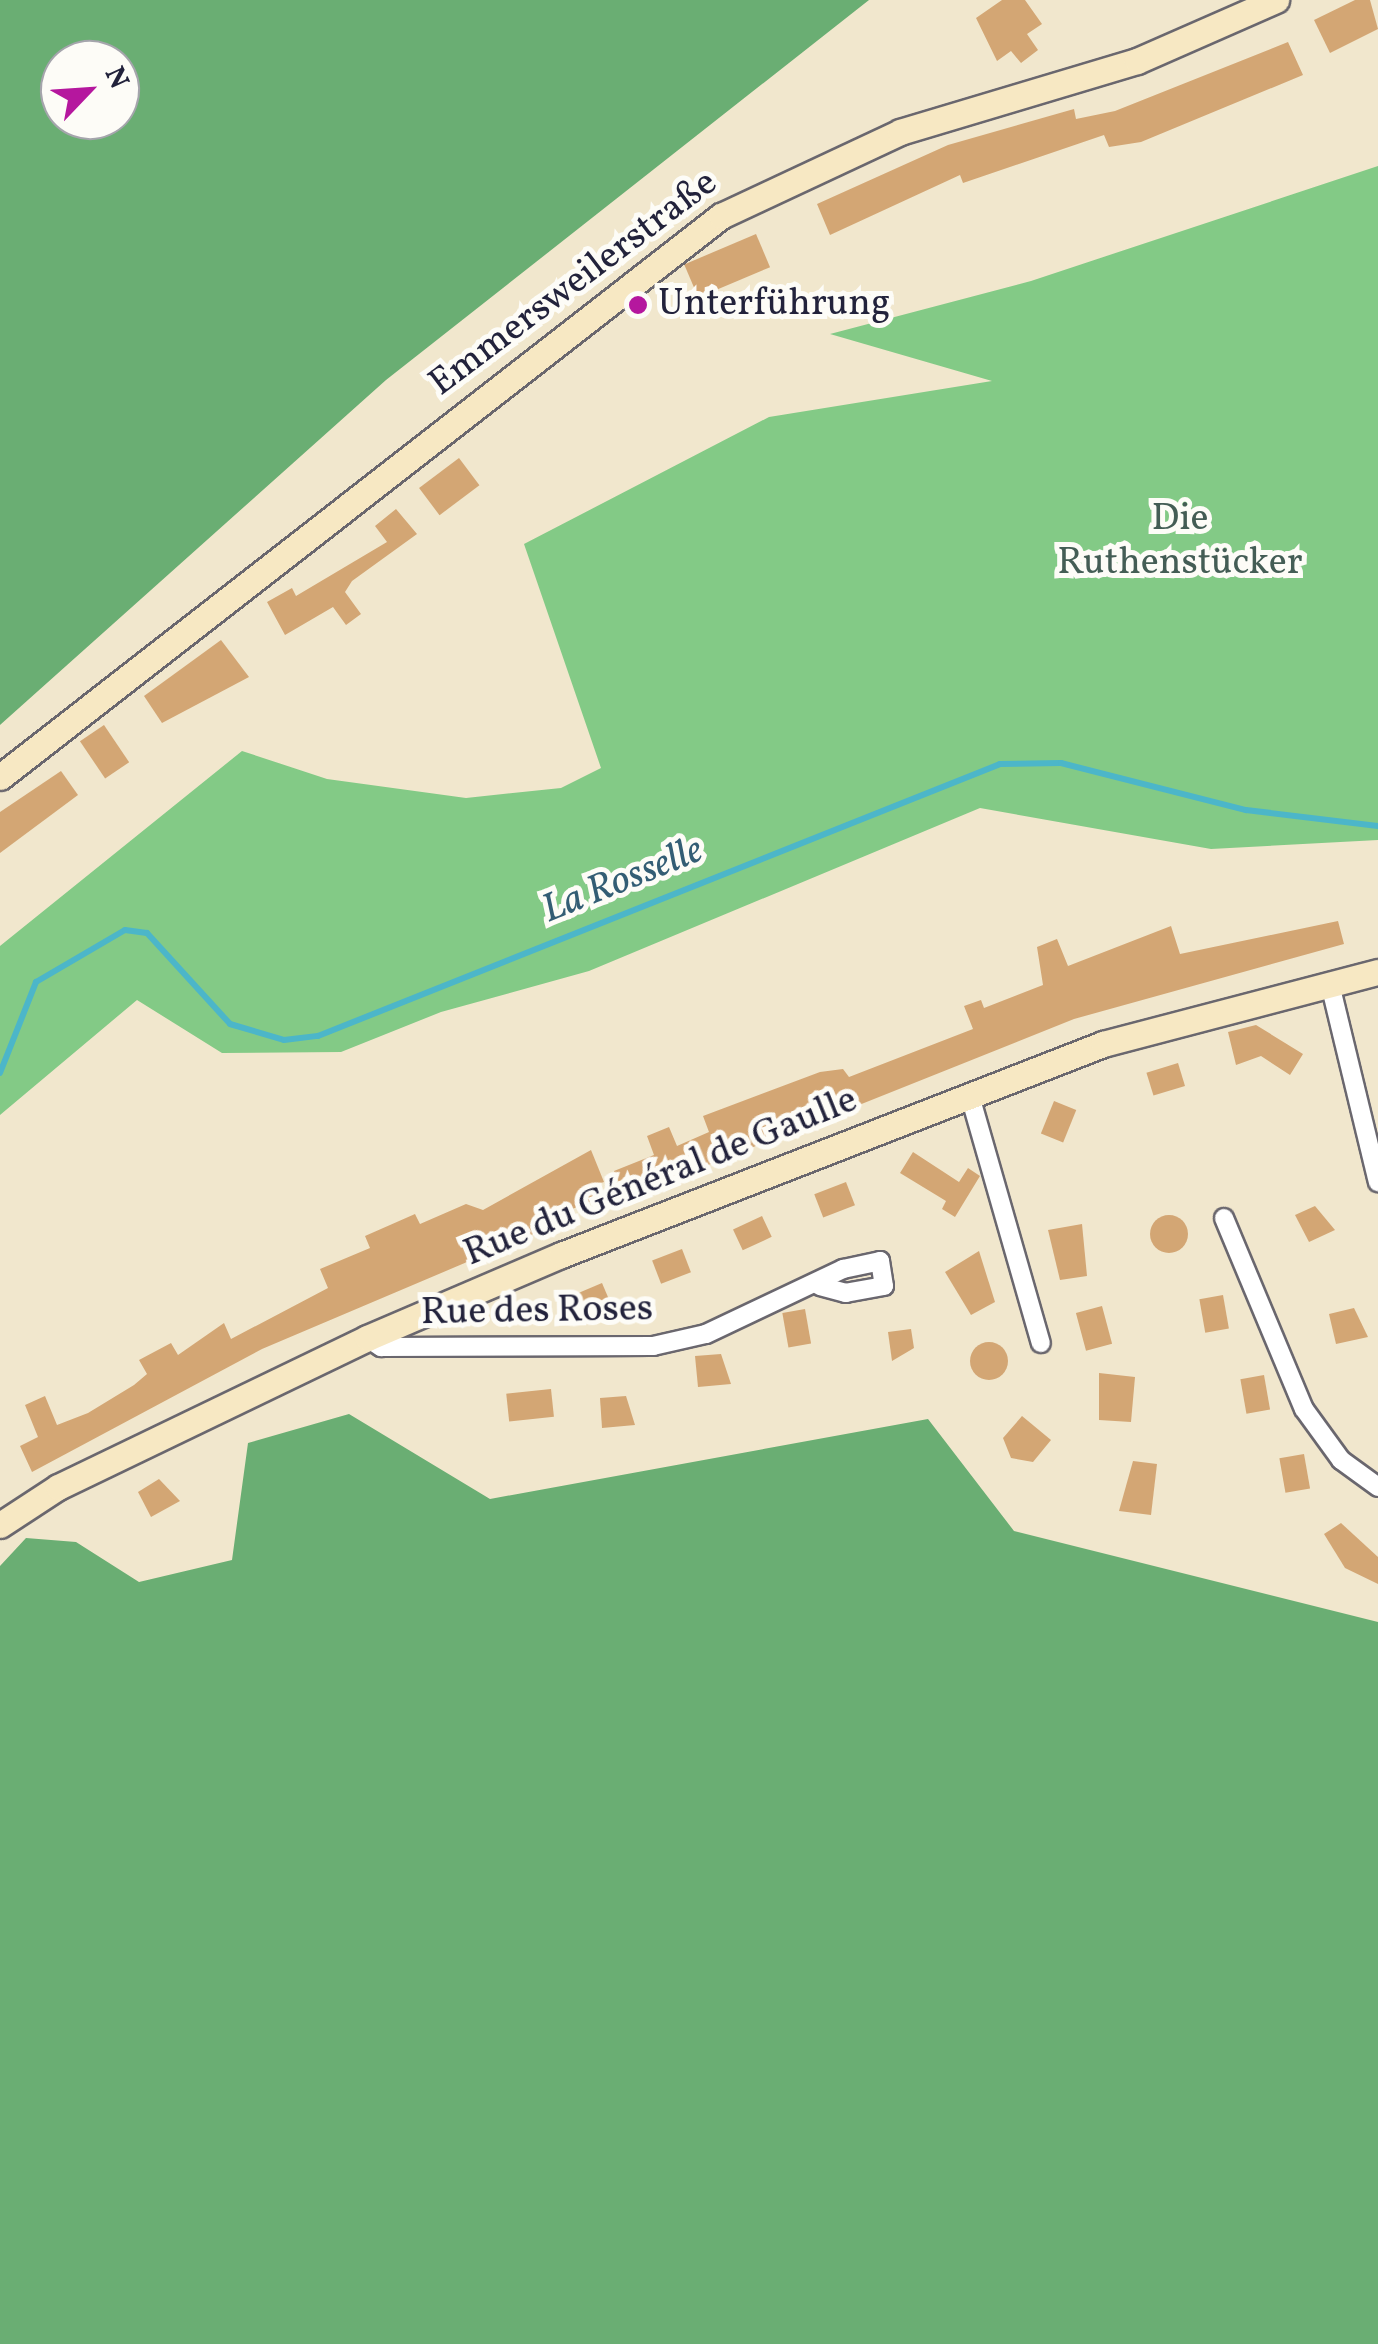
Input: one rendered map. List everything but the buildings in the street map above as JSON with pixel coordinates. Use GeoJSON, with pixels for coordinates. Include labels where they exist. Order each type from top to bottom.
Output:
{"type":"FeatureCollection","features":[{"type":"Feature","properties":{"kind":"main road","name":"Emmersweilerstraße"},"geometry":{"type":"LineString","coordinates":[[0,777],[722,216],[900,132],[1137,61],[1276,0]]}},
{"type":"Feature","properties":{"kind":"main road","name":"Rue du Général de Gaulle"},"geometry":{"type":"LineString","coordinates":[[0,1525],[58,1487],[367,1338],[970,1096],[1103,1044],[1378,972]]}},
{"type":"Feature","properties":{"kind":"street"},"geometry":{"type":"LineString","coordinates":[[1330,984],[1378,1182]]}},
{"type":"Feature","properties":{"kind":"street"},"geometry":{"type":"LineString","coordinates":[[970,1096],[1040,1343]]}},
{"type":"Feature","properties":{"kind":"street"},"geometry":{"type":"LineString","coordinates":[[1224,1218],[1304,1409],[1341,1460],[1378,1487]]}},
{"type":"Feature","properties":{"kind":"street","name":"Rue des Roses"},"geometry":{"type":"LineString","coordinates":[[367,1338],[380,1347],[653,1346],[706,1334],[820,1286]]}},
{"type":"Feature","properties":{"kind":"green space"},"geometry":{"type":"Polygon","coordinates":[[[0,0],[869,0],[386,380],[0,725],[0,0]]]}},
{"type":"Feature","properties":{"kind":"green space","name":"Die Ruthenstücker"},"geometry":{"type":"Polygon","coordinates":[[[1378,166],[1378,840],[1211,849],[980,808],[589,971],[441,1012],[341,1052],[222,1053],[137,1000],[0,1115],[0,946],[242,751],[327,779],[466,798],[561,788],[601,768],[524,544],[769,417],[992,381],[830,334],[1031,281],[1378,166]]]}},
{"type":"Feature","properties":{"kind":"green space"},"geometry":{"type":"Polygon","coordinates":[[[349,1414],[490,1499],[928,1419],[1014,1531],[1378,1622],[1378,2344],[0,2344],[0,1566],[26,1538],[76,1542],[139,1582],[232,1560],[248,1443],[349,1414]]]}},
{"type":"Feature","properties":{"kind":"waterway","name":"La Rosselle"},"geometry":{"type":"LineString","coordinates":[[0,1073],[36,982],[125,930],[147,933],[230,1024],[284,1040],[318,1036],[1000,764],[1061,763],[1246,810],[1378,826]]}},
{"type":"Feature","properties":{"kind":"place","name":"Unterführung"},"geometry":{"type":"Point","coordinates":[638,305]}}]}
